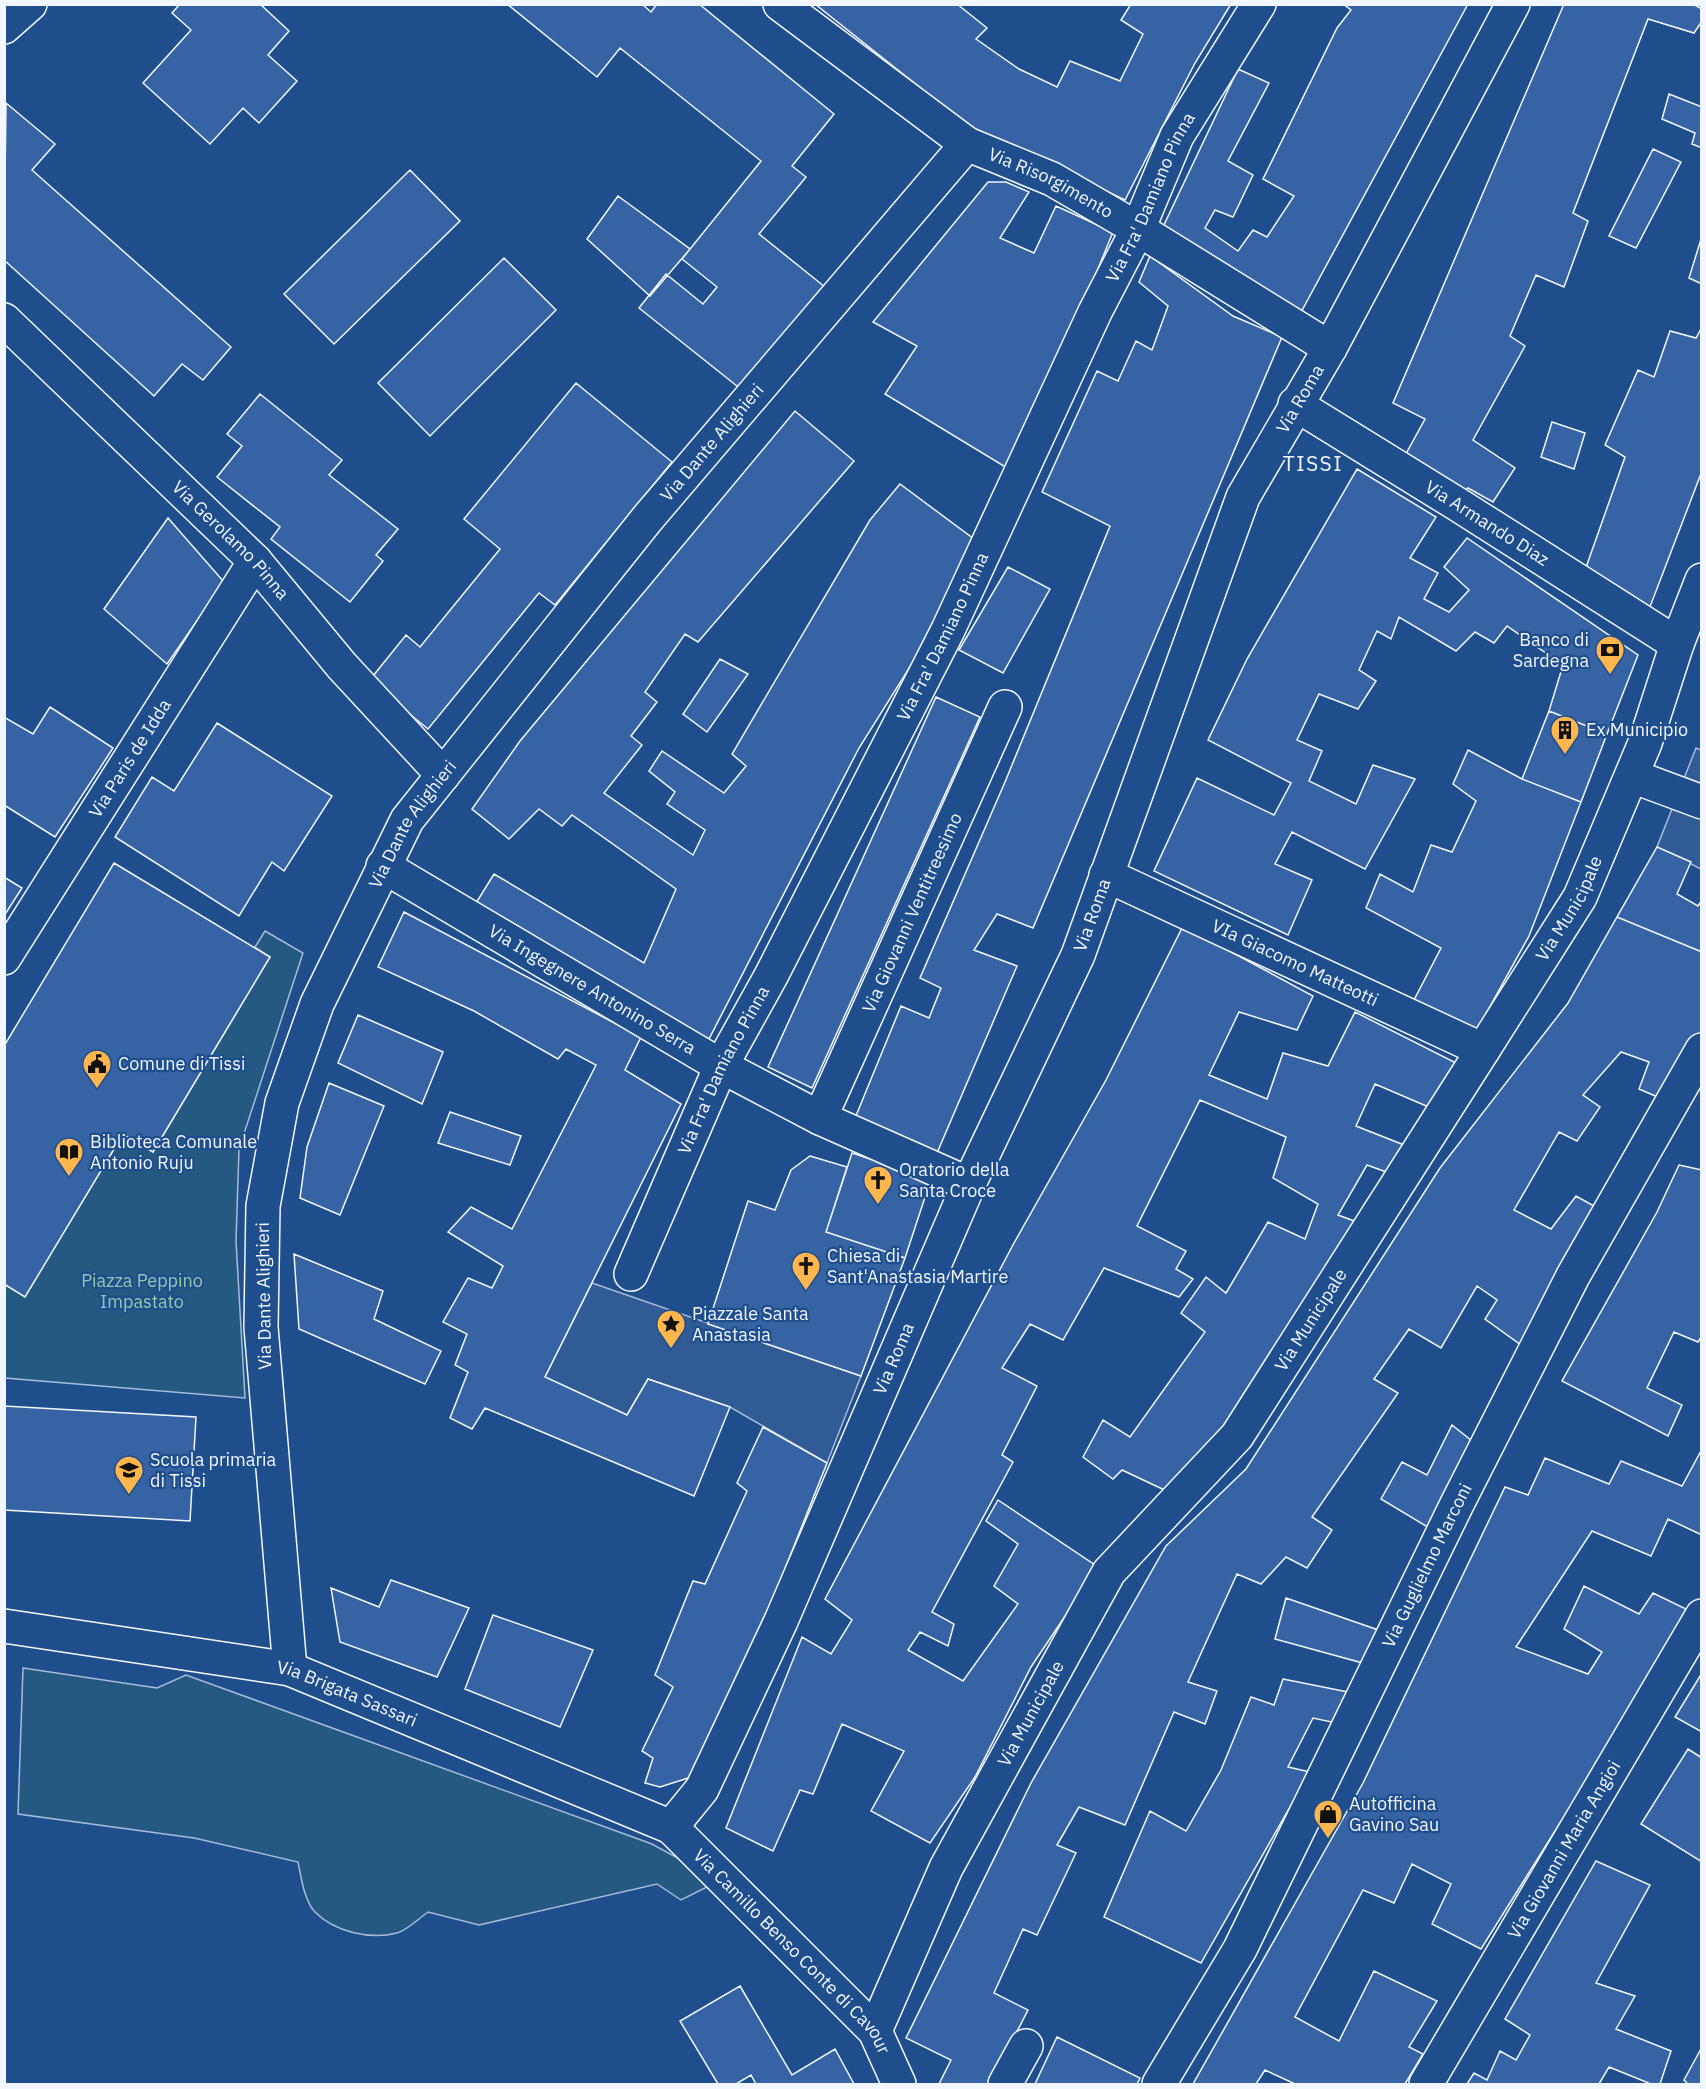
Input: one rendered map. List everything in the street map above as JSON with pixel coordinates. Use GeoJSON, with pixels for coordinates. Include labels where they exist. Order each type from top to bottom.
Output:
{"type":"FeatureCollection","features":[{"type":"Feature","properties":{"kind":"street"},"geometry":{"type":"LineString","coordinates":[[4,27],[30,4]]}},
{"type":"Feature","properties":{"kind":"street","name":"Via Risorgimento"},"geometry":{"type":"LineString","coordinates":[[780,4],[967,144],[1052,179],[1138,229],[1330,348]]}},
{"type":"Feature","properties":{"kind":"street","name":"Via Fra' Damiano Pinna"},"geometry":{"type":"LineString","coordinates":[[631,1274],[721,1066],[771,976],[948,630],[1095,312],[1138,229],[1177,136],[1259,4]]}},
{"type":"Feature","properties":{"kind":"street","name":"Via Roma"},"geometry":{"type":"LineString","coordinates":[[671,1827],[702,1789],[781,1622],[969,1184],[1078,955],[1243,497],[1295,404],[1330,348],[1513,4]]}},
{"type":"Feature","properties":{"kind":"street","name":"Via Dante Alighieri"},"geometry":{"type":"LineString","coordinates":[[290,1669],[261,1327],[263,1206],[282,1103],[317,1004],[408,819],[647,519],[967,144]]}},
{"type":"Feature","properties":{"kind":"street","name":"Via Gerolamo Pinna"},"geometry":{"type":"LineString","coordinates":[[4,320],[255,561],[342,666],[443,775]]}},
{"type":"Feature","properties":{"kind":"street","name":"Via Armando Diaz"},"geometry":{"type":"LineString","coordinates":[[1295,404],[1677,644]]}},
{"type":"Feature","properties":{"kind":"street","name":"Via Paris de Idda"},"geometry":{"type":"LineString","coordinates":[[4,958],[255,561]]}},
{"type":"Feature","properties":{"kind":"street","name":"Via Municipale"},"geometry":{"type":"LineString","coordinates":[[875,2031],[946,1868],[1108,1572],[1237,1436],[1580,897],[1646,743],[1677,644],[1701,580]]}},
{"type":"Feature","properties":{"kind":"street","name":"Via Giovanni Ventitreesimo"},"geometry":{"type":"LineString","coordinates":[[820,1118],[1005,707]]}},
{"type":"Feature","properties":{"kind":"street"},"geometry":{"type":"LineString","coordinates":[[1632,776],[1701,802]]}},
{"type":"Feature","properties":{"kind":"street","name":"Via Ingegnere Antonino Serra"},"geometry":{"type":"LineString","coordinates":[[383,866],[721,1066],[820,1118],[969,1184]]}},
{"type":"Feature","properties":{"kind":"street","name":"VIa Giacomo Matteotti"},"geometry":{"type":"LineString","coordinates":[[1106,875],[1483,1050]]}},
{"type":"Feature","properties":{"kind":"street","name":"Via Guglielmo Marconi"},"geometry":{"type":"LineString","coordinates":[[1159,2085],[1240,1949],[1456,1506],[1568,1286],[1701,1050]]}},
{"type":"Feature","properties":{"kind":"street","name":"Via Giovanni Maria Angioi"},"geometry":{"type":"LineString","coordinates":[[1426,2085],[1701,1616]]}},
{"type":"Feature","properties":{"kind":"street","name":"Via Brigata Sassari"},"geometry":{"type":"LineString","coordinates":[[4,1626],[290,1669],[671,1827]]}},
{"type":"Feature","properties":{"kind":"street","name":"Via Camillo Benso Conte di Cavour"},"geometry":{"type":"LineString","coordinates":[[671,1827],[875,2031],[899,2085]]}},
{"type":"Feature","properties":{"kind":"street"},"geometry":{"type":"LineString","coordinates":[[1005,2085],[1026,2046]]}},
{"type":"Feature","properties":{"kind":"green space","name":"Piazza Peppino Impastato"},"geometry":{"type":"Polygon","coordinates":[[[265,931],[303,953],[239,1149],[236,1241],[245,1398],[5,1378],[4,1284],[25,1296],[123,1134],[153,1152],[270,957],[255,947],[265,931]]]}},
{"type":"Feature","properties":{"kind":"green space"},"geometry":{"type":"Polygon","coordinates":[[[23,1668],[157,1688],[186,1675],[652,1844],[685,1862],[707,1887],[681,1900],[657,1884],[479,1925],[428,1912],[397,1933],[364,1935],[353,1933],[332,1924],[314,1911],[303,1888],[298,1862],[194,1838],[18,1814],[23,1668]]]}},
{"type":"Feature","properties":{"kind":"shaded area"},"geometry":{"type":"Polygon","coordinates":[[[1696,748],[1701,750],[1701,869],[1657,847],[1696,748]]]}},
{"type":"Feature","properties":{"kind":"shaded area","name":"Piazzale Santa Anastasia"},"geometry":{"type":"Polygon","coordinates":[[[592,1283],[861,1376],[827,1463],[730,1407],[648,1379],[627,1415],[545,1377],[592,1283]]]}},
{"type":"Feature","properties":{"kind":"building"},"geometry":{"type":"Polygon","coordinates":[[[180,4],[260,4],[289,31],[268,55],[297,81],[259,123],[243,108],[210,144],[143,83],[191,30],[172,13],[180,4]]]}},
{"type":"Feature","properties":{"kind":"building"},"geometry":{"type":"Polygon","coordinates":[[[507,4],[642,4],[651,12],[657,4],[699,4],[834,114],[792,166],[806,177],[759,234],[825,287],[742,390],[639,308],[666,274],[703,304],[717,287],[682,259],[761,161],[620,48],[597,77],[507,4]]]}},
{"type":"Feature","properties":{"kind":"building"},"geometry":{"type":"Polygon","coordinates":[[[815,4],[957,4],[987,28],[976,39],[1019,69],[1057,87],[1070,61],[1120,81],[1143,34],[1121,20],[1131,4],[1231,4],[1195,63],[1125,200],[967,125],[815,4]]]}},
{"type":"Feature","properties":{"kind":"building"},"geometry":{"type":"Polygon","coordinates":[[[1343,4],[1468,4],[1300,314],[1163,227],[1238,69],[1269,83],[1228,161],[1253,175],[1233,217],[1215,210],[1205,228],[1238,251],[1253,230],[1267,237],[1294,196],[1263,179],[1337,28],[1351,10],[1343,4]]]}},
{"type":"Feature","properties":{"kind":"building"},"geometry":{"type":"Polygon","coordinates":[[[1564,4],[1693,4],[1702,9],[1702,21],[1694,33],[1648,19],[1573,213],[1588,221],[1564,287],[1536,275],[1510,336],[1525,346],[1473,440],[1515,468],[1493,502],[1468,488],[1457,499],[1402,461],[1425,419],[1393,403],[1564,4]]]}},
{"type":"Feature","properties":{"kind":"building"},"geometry":{"type":"Polygon","coordinates":[[[1669,94],[1702,107],[1702,148],[1692,144],[1695,133],[1662,119],[1669,94]]]}},
{"type":"Feature","properties":{"kind":"building"},"geometry":{"type":"Polygon","coordinates":[[[6,103],[55,144],[32,170],[231,347],[203,380],[182,364],[154,396],[4,260],[6,103]]]}},
{"type":"Feature","properties":{"kind":"building"},"geometry":{"type":"Polygon","coordinates":[[[1653,149],[1681,162],[1636,248],[1609,236],[1653,149]]]}},
{"type":"Feature","properties":{"kind":"building"},"geometry":{"type":"Polygon","coordinates":[[[410,170],[460,221],[334,344],[284,294],[410,170]]]}},
{"type":"Feature","properties":{"kind":"building"},"geometry":{"type":"Polygon","coordinates":[[[988,182],[1006,182],[1029,192],[1000,238],[1034,253],[1056,206],[1113,232],[1039,413],[1007,468],[885,394],[917,346],[873,322],[988,182]]]}},
{"type":"Feature","properties":{"kind":"building"},"geometry":{"type":"Polygon","coordinates":[[[618,196],[690,249],[650,296],[587,239],[618,196]]]}},
{"type":"Feature","properties":{"kind":"building"},"geometry":{"type":"Polygon","coordinates":[[[1702,236],[1702,284],[1689,278],[1702,236]]]}},
{"type":"Feature","properties":{"kind":"building"},"geometry":{"type":"Polygon","coordinates":[[[1150,256],[1233,316],[1282,337],[1033,928],[997,914],[974,950],[1017,966],[937,1153],[853,1123],[901,1006],[929,1018],[941,988],[920,978],[1005,782],[1110,526],[1042,492],[1097,371],[1118,381],[1136,341],[1152,350],[1168,306],[1139,282],[1150,256]]]}},
{"type":"Feature","properties":{"kind":"building"},"geometry":{"type":"Polygon","coordinates":[[[504,258],[556,310],[430,436],[378,383],[504,258]]]}},
{"type":"Feature","properties":{"kind":"building"},"geometry":{"type":"Polygon","coordinates":[[[1702,327],[1702,471],[1648,612],[1583,576],[1625,457],[1605,445],[1638,370],[1654,377],[1670,331],[1696,338],[1702,327]]]}},
{"type":"Feature","properties":{"kind":"building"},"geometry":{"type":"Polygon","coordinates":[[[576,383],[672,462],[555,605],[539,593],[428,729],[369,681],[406,635],[420,647],[500,549],[464,519],[576,383]]]}},
{"type":"Feature","properties":{"kind":"building"},"geometry":{"type":"Polygon","coordinates":[[[260,394],[342,460],[329,475],[398,529],[376,555],[383,561],[350,602],[271,539],[280,527],[217,477],[242,446],[227,434],[260,394]]]}},
{"type":"Feature","properties":{"kind":"building"},"geometry":{"type":"Polygon","coordinates":[[[795,411],[854,461],[698,642],[685,634],[645,692],[657,702],[631,736],[642,745],[604,793],[693,855],[705,830],[667,804],[675,792],[649,771],[662,751],[724,793],[746,766],[732,754],[870,520],[900,484],[974,539],[935,627],[859,748],[709,1039],[624,998],[476,903],[494,874],[644,963],[676,889],[572,815],[562,826],[539,809],[509,839],[472,809],[520,741],[795,411]]]}},
{"type":"Feature","properties":{"kind":"building"},"geometry":{"type":"Polygon","coordinates":[[[1552,422],[1585,433],[1574,469],[1541,457],[1552,422]]]}},
{"type":"Feature","properties":{"kind":"building"},"geometry":{"type":"Polygon","coordinates":[[[1357,469],[1436,517],[1410,558],[1438,573],[1424,599],[1449,612],[1469,590],[1444,567],[1467,538],[1638,655],[1607,734],[1549,711],[1563,665],[1507,626],[1494,643],[1475,632],[1456,651],[1399,617],[1391,639],[1377,631],[1359,670],[1376,681],[1358,709],[1319,694],[1297,740],[1322,751],[1309,781],[1356,804],[1373,765],[1415,779],[1365,869],[1292,832],[1275,864],[1312,880],[1288,935],[1154,871],[1197,778],[1274,815],[1291,783],[1208,740],[1247,659],[1357,469]]]}},
{"type":"Feature","properties":{"kind":"building"},"geometry":{"type":"Polygon","coordinates":[[[168,518],[224,582],[167,664],[104,609],[168,518]]]}},
{"type":"Feature","properties":{"kind":"building"},"geometry":{"type":"Polygon","coordinates":[[[1008,567],[1050,589],[1003,673],[959,650],[1008,567]]]}},
{"type":"Feature","properties":{"kind":"building"},"geometry":{"type":"Polygon","coordinates":[[[720,659],[748,674],[707,732],[683,714],[720,659]]]}},
{"type":"Feature","properties":{"kind":"building"},"geometry":{"type":"Polygon","coordinates":[[[936,697],[980,717],[812,1088],[768,1067],[936,697]]]}},
{"type":"Feature","properties":{"kind":"building"},"geometry":{"type":"Polygon","coordinates":[[[50,707],[113,748],[55,837],[4,805],[4,717],[33,734],[50,707]]]}},
{"type":"Feature","properties":{"kind":"building","name":"Ex Municipio"},"geometry":{"type":"Polygon","coordinates":[[[1549,711],[1607,734],[1581,802],[1522,779],[1549,711]]]}},
{"type":"Feature","properties":{"kind":"building"},"geometry":{"type":"Polygon","coordinates":[[[217,723],[332,796],[284,871],[272,862],[239,916],[115,837],[152,777],[174,791],[217,723]]]}},
{"type":"Feature","properties":{"kind":"building"},"geometry":{"type":"Polygon","coordinates":[[[1468,750],[1522,779],[1581,802],[1529,936],[1477,1030],[1414,1000],[1441,948],[1366,908],[1380,874],[1413,892],[1431,845],[1452,852],[1476,801],[1453,784],[1468,750]]]}},
{"type":"Feature","properties":{"kind":"building"},"geometry":{"type":"Polygon","coordinates":[[[1657,847],[1691,862],[1677,894],[1698,906],[1702,900],[1702,952],[1617,917],[1657,847]]]}},
{"type":"Feature","properties":{"kind":"building","name":"Comune di Tissi"},"geometry":{"type":"Polygon","coordinates":[[[114,863],[270,957],[153,1152],[123,1134],[25,1297],[4,1284],[4,1046],[114,863]]]}},
{"type":"Feature","properties":{"kind":"building"},"geometry":{"type":"Polygon","coordinates":[[[4,877],[22,888],[4,916],[4,877]]]}},
{"type":"Feature","properties":{"kind":"building"},"geometry":{"type":"Polygon","coordinates":[[[404,912],[641,1037],[625,1070],[681,1104],[545,1377],[627,1415],[648,1379],[730,1407],[694,1496],[485,1408],[472,1429],[450,1418],[468,1372],[455,1365],[467,1334],[443,1322],[468,1278],[492,1288],[503,1266],[448,1232],[471,1207],[512,1229],[596,1065],[566,1049],[558,1059],[474,1011],[378,967],[404,912]]]}},
{"type":"Feature","properties":{"kind":"building"},"geometry":{"type":"Polygon","coordinates":[[[1617,917],[1702,952],[1702,1029],[1667,1101],[1639,1089],[1649,1062],[1621,1052],[1583,1095],[1600,1107],[1577,1141],[1559,1132],[1514,1210],[1551,1229],[1576,1196],[1603,1211],[1528,1350],[1485,1319],[1497,1300],[1477,1286],[1441,1348],[1409,1329],[1374,1379],[1398,1393],[1312,1517],[1332,1530],[1307,1568],[1286,1557],[1261,1584],[1237,1574],[1188,1682],[1217,1691],[1205,1724],[1174,1712],[1125,1825],[1079,1807],[1057,1845],[1076,1853],[1037,1935],[1023,1929],[994,1993],[1028,2010],[990,2084],[939,2084],[951,2060],[906,2038],[1031,1783],[1166,1546],[1246,1469],[1440,1168],[1568,1003],[1617,917]]]}},
{"type":"Feature","properties":{"kind":"building"},"geometry":{"type":"Polygon","coordinates":[[[1183,926],[1313,996],[1297,1030],[1239,1012],[1209,1075],[1267,1099],[1283,1053],[1328,1066],[1355,1012],[1458,1064],[1431,1108],[1375,1084],[1356,1126],[1404,1145],[1389,1173],[1367,1165],[1338,1215],[1357,1222],[1226,1430],[1173,1494],[1122,1470],[1113,1479],[1083,1457],[1103,1420],[1130,1437],[1205,1332],[1181,1313],[1206,1277],[1226,1293],[1268,1222],[1305,1239],[1318,1204],[1273,1178],[1286,1137],[1200,1100],[1137,1226],[1186,1251],[1176,1269],[1193,1279],[1179,1297],[1104,1268],[1063,1340],[1030,1324],[1002,1368],[1037,1386],[1002,1455],[1013,1462],[932,1612],[954,1624],[948,1646],[920,1632],[908,1650],[963,1681],[1018,1604],[994,1586],[1018,1544],[986,1521],[998,1500],[1098,1567],[1031,1667],[975,1777],[930,1843],[871,1811],[904,1751],[842,1724],[813,1794],[800,1790],[773,1851],[726,1828],[802,1637],[831,1654],[852,1620],[825,1599],[1014,1243],[1106,1080],[1183,926]]]}},
{"type":"Feature","properties":{"kind":"building"},"geometry":{"type":"Polygon","coordinates":[[[358,1015],[443,1052],[422,1104],[338,1063],[358,1015]]]}},
{"type":"Feature","properties":{"kind":"building"},"geometry":{"type":"Polygon","coordinates":[[[329,1083],[384,1106],[340,1215],[300,1198],[307,1147],[329,1083]]]}},
{"type":"Feature","properties":{"kind":"building"},"geometry":{"type":"Polygon","coordinates":[[[450,1112],[521,1136],[510,1165],[438,1143],[450,1112]]]}},
{"type":"Feature","properties":{"kind":"building","name":"Oratorio della Santa Croce"},"geometry":{"type":"Polygon","coordinates":[[[852,1153],[931,1179],[905,1258],[826,1232],[852,1153]]]}},
{"type":"Feature","properties":{"kind":"building","name":"Chiesa di Sant'Anastasia Martire"},"geometry":{"type":"Polygon","coordinates":[[[810,1156],[847,1167],[826,1232],[905,1258],[861,1376],[708,1324],[748,1201],[775,1210],[791,1170],[810,1156]]]}},
{"type":"Feature","properties":{"kind":"building"},"geometry":{"type":"Polygon","coordinates":[[[1679,1165],[1702,1170],[1702,1336],[1698,1342],[1674,1332],[1647,1388],[1682,1405],[1668,1436],[1562,1381],[1657,1212],[1679,1165]]]}},
{"type":"Feature","properties":{"kind":"building"},"geometry":{"type":"Polygon","coordinates":[[[294,1254],[383,1291],[374,1319],[441,1351],[425,1384],[299,1329],[294,1254]]]}},
{"type":"Feature","properties":{"kind":"building"},"geometry":{"type":"Polygon","coordinates":[[[4,1406],[196,1417],[190,1521],[4,1510],[4,1406]]]}},
{"type":"Feature","properties":{"kind":"building"},"geometry":{"type":"Polygon","coordinates":[[[1452,1425],[1477,1445],[1436,1532],[1381,1499],[1402,1462],[1427,1475],[1452,1425]]]}},
{"type":"Feature","properties":{"kind":"building"},"geometry":{"type":"Polygon","coordinates":[[[763,1427],[827,1463],[713,1750],[688,1778],[660,1787],[645,1783],[653,1758],[642,1751],[673,1687],[655,1675],[693,1581],[705,1584],[747,1491],[737,1483],[763,1427]]]}},
{"type":"Feature","properties":{"kind":"building"},"geometry":{"type":"Polygon","coordinates":[[[1702,1449],[1702,1535],[1668,1519],[1651,1556],[1592,1531],[1516,1647],[1588,1674],[1602,1652],[1564,1629],[1584,1586],[1639,1614],[1653,1593],[1686,1609],[1624,1721],[1481,1949],[1432,1924],[1451,1884],[1412,1864],[1394,1903],[1363,1890],[1295,2017],[1339,2041],[1374,1971],[1437,2001],[1409,2047],[1423,2054],[1405,2084],[1295,2084],[1265,2070],[1256,2084],[1193,2084],[1363,1783],[1505,1487],[1528,1495],[1545,1458],[1609,1484],[1621,1461],[1682,1486],[1702,1449]]]}},
{"type":"Feature","properties":{"kind":"building"},"geometry":{"type":"Polygon","coordinates":[[[391,1580],[469,1608],[437,1677],[340,1642],[331,1588],[379,1607],[391,1580]]]}},
{"type":"Feature","properties":{"kind":"building"},"geometry":{"type":"Polygon","coordinates":[[[1286,1598],[1387,1633],[1370,1665],[1275,1639],[1286,1598]]]}},
{"type":"Feature","properties":{"kind":"building"},"geometry":{"type":"Polygon","coordinates":[[[493,1615],[593,1650],[560,1727],[465,1689],[493,1615]]]}},
{"type":"Feature","properties":{"kind":"building"},"geometry":{"type":"Polygon","coordinates":[[[1702,1673],[1702,1732],[1675,1717],[1702,1673]]]}},
{"type":"Feature","properties":{"kind":"building"},"geometry":{"type":"Polygon","coordinates":[[[1283,1679],[1353,1693],[1336,1723],[1313,1718],[1288,1767],[1310,1772],[1201,1963],[1104,1917],[1150,1811],[1186,1831],[1221,1770],[1251,1697],[1274,1705],[1283,1679]]]}},
{"type":"Feature","properties":{"kind":"building"},"geometry":{"type":"Polygon","coordinates":[[[1688,1749],[1702,1758],[1702,1862],[1641,1824],[1688,1749]]]}},
{"type":"Feature","properties":{"kind":"building"},"geometry":{"type":"Polygon","coordinates":[[[1596,1861],[1650,1885],[1596,1983],[1635,1996],[1616,2029],[1671,2051],[1660,2084],[1651,2084],[1609,2067],[1599,2084],[1467,2084],[1474,2073],[1487,2080],[1500,2051],[1516,2060],[1530,2035],[1505,2019],[1596,1861]]]}},
{"type":"Feature","properties":{"kind":"building"},"geometry":{"type":"Polygon","coordinates":[[[740,1986],[792,2075],[835,2049],[854,2084],[756,2084],[751,2075],[736,2084],[718,2084],[680,2021],[740,1986]]]}},
{"type":"Feature","properties":{"kind":"building"},"geometry":{"type":"Polygon","coordinates":[[[1057,2037],[1140,2078],[1137,2084],[1035,2084],[1057,2037]]]}},
{"type":"Feature","properties":{"kind":"building"},"geometry":{"type":"Polygon","coordinates":[[[1702,2047],[1702,2084],[1688,2084],[1684,2080],[1702,2047]]]}},
{"type":"Feature","properties":{"kind":"place","name":"Banco di Sardegna"},"geometry":{"type":"Point","coordinates":[1610,676]}},
{"type":"Feature","properties":{"kind":"place","name":"Ex Municipio"},"geometry":{"type":"Point","coordinates":[1565,756]}},
{"type":"Feature","properties":{"kind":"place","name":"Comune di Tissi"},"geometry":{"type":"Point","coordinates":[97,1090]}},
{"type":"Feature","properties":{"kind":"place","name":"Biblioteca Comunale Antonio Ruju"},"geometry":{"type":"Point","coordinates":[69,1178]}},
{"type":"Feature","properties":{"kind":"place","name":"Oratorio della Santa Croce"},"geometry":{"type":"Point","coordinates":[878,1206]}},
{"type":"Feature","properties":{"kind":"place","name":"Chiesa di Sant'Anastasia Martire"},"geometry":{"type":"Point","coordinates":[806,1292]}},
{"type":"Feature","properties":{"kind":"place","name":"Piazzale Santa Anastasia"},"geometry":{"type":"Point","coordinates":[671,1350]}},
{"type":"Feature","properties":{"kind":"place","name":"Scuola primaria di Tissi"},"geometry":{"type":"Point","coordinates":[129,1496]}},
{"type":"Feature","properties":{"kind":"place","name":"Autofficina Gavino Sau"},"geometry":{"type":"Point","coordinates":[1328,1840]}},
{"type":"Feature","properties":{"kind":"district","name":"TISSI"},"geometry":{"type":"Point","coordinates":[1313,464]}}]}
